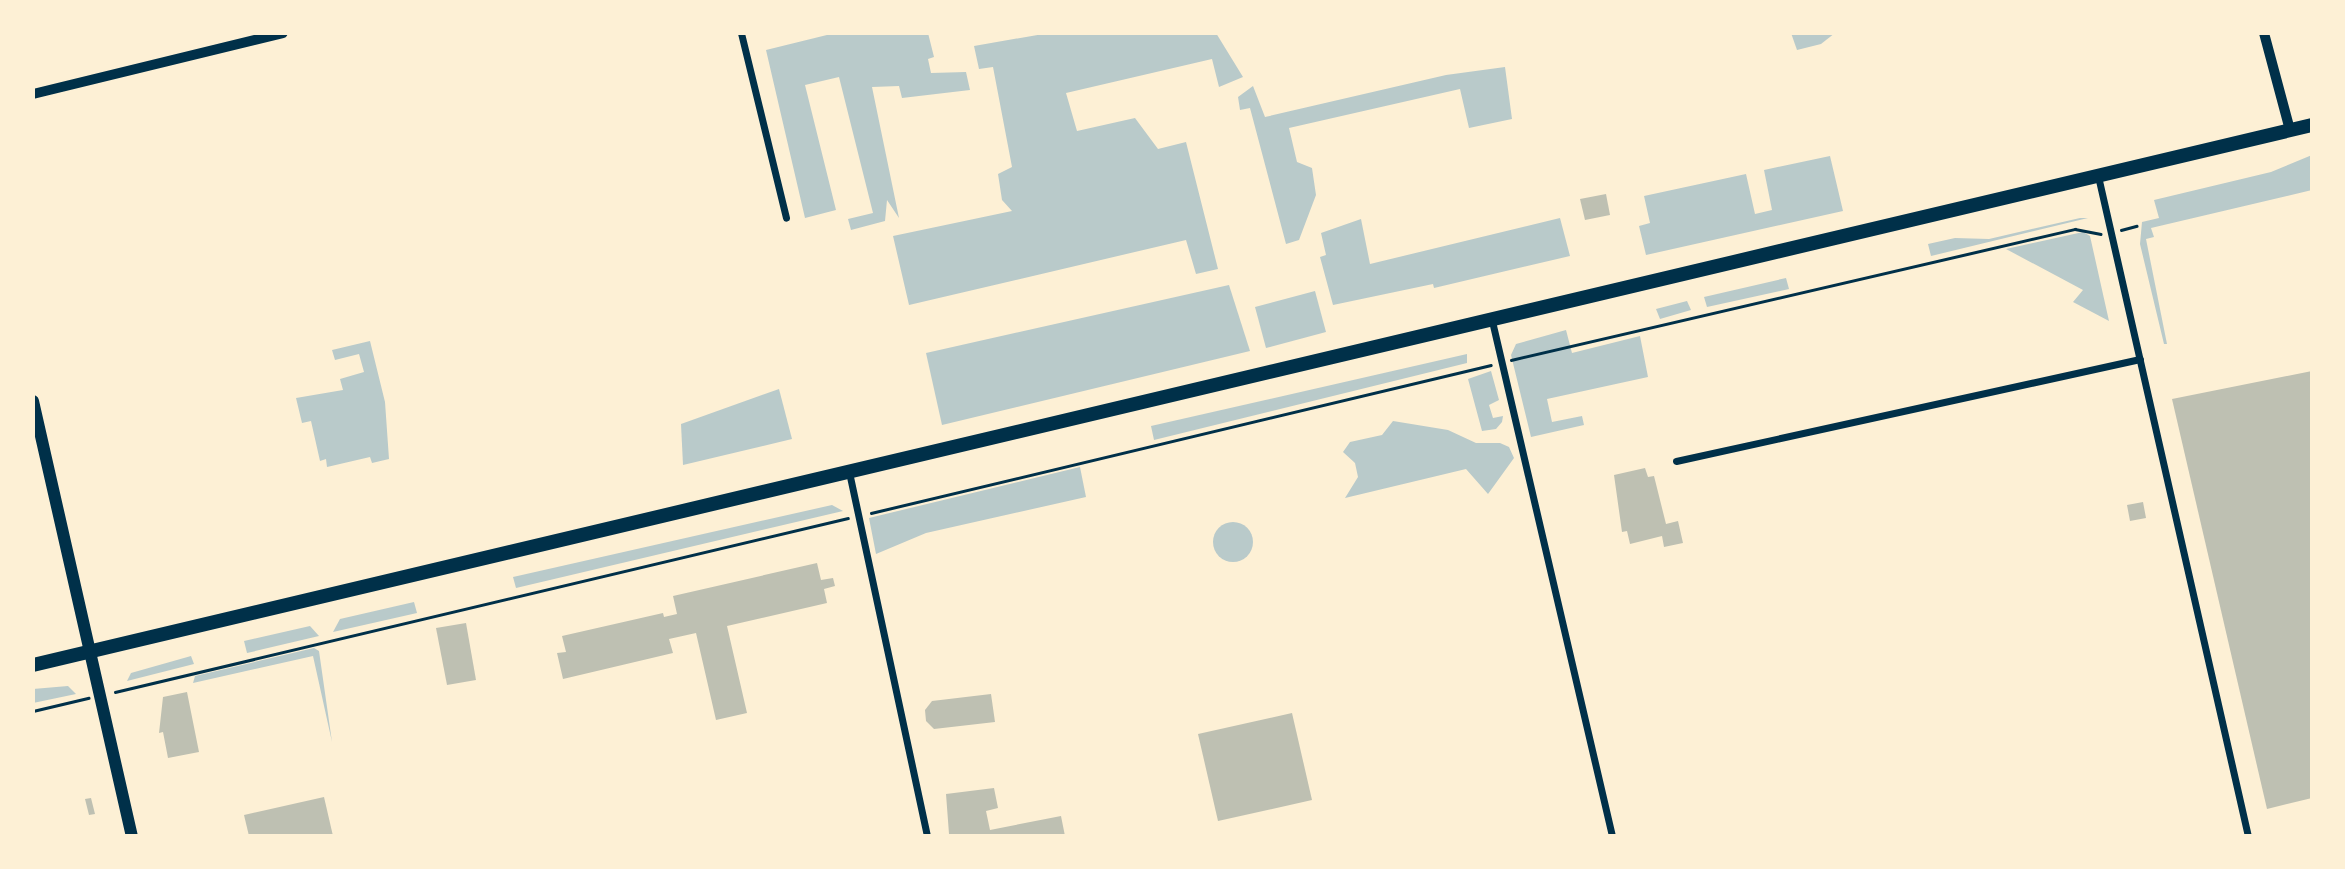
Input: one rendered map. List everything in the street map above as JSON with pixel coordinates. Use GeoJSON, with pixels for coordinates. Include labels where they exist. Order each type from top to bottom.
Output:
{"type":"FeatureCollection","features":[{"type":"Feature","properties":{"kind":"main road"},"geometry":{"type":"LineString","coordinates":[[33,665],[2312,125]]}},
{"type":"Feature","properties":{"kind":"main road"},"geometry":{"type":"LineString","coordinates":[[33,401],[132,836]]}},
{"type":"Feature","properties":{"kind":"street"},"geometry":{"type":"LineString","coordinates":[[33,94],[284,33]]}},
{"type":"Feature","properties":{"kind":"street"},"geometry":{"type":"LineString","coordinates":[[741,33],[786,219]]}},
{"type":"Feature","properties":{"kind":"street"},"geometry":{"type":"LineString","coordinates":[[2264,33],[2290,130]]}},
{"type":"Feature","properties":{"kind":"street"},"geometry":{"type":"LineString","coordinates":[[2098,176],[2248,836]]}},
{"type":"Feature","properties":{"kind":"street"},"geometry":{"type":"LineString","coordinates":[[1492,321],[1612,836]]}},
{"type":"Feature","properties":{"kind":"street"},"geometry":{"type":"LineString","coordinates":[[1676,461],[2140,359]]}},
{"type":"Feature","properties":{"kind":"street"},"geometry":{"type":"LineString","coordinates":[[849,471],[927,836]]}},
{"type":"Feature","properties":{"kind":"path"},"geometry":{"type":"LineString","coordinates":[[1523,357],[2075,229],[2095,235]]}},
{"type":"Feature","properties":{"kind":"path"},"geometry":{"type":"LineString","coordinates":[[129,689],[1474,369]]}},
{"type":"Feature","properties":{"kind":"path"},"geometry":{"type":"LineString","coordinates":[[33,710],[76,701]]}},
{"type":"Feature","properties":{"kind":"shaded area"},"geometry":{"type":"Polygon","coordinates":[[[835,33],[928,33],[934,57],[928,59],[931,73],[966,72],[970,90],[902,98],[899,86],[872,87],[899,218],[887,200],[885,221],[851,230],[848,219],[873,213],[839,77],[805,85],[836,210],[805,218],[766,50],[835,33]]]}},
{"type":"Feature","properties":{"kind":"shaded area"},"geometry":{"type":"Polygon","coordinates":[[[1049,33],[1216,33],[1243,77],[1219,87],[1212,59],[1066,93],[1077,131],[1135,118],[1158,149],[1186,142],[1218,269],[1196,274],[1186,240],[909,305],[893,236],[1012,211],[1002,200],[998,174],[1012,167],[993,67],[979,69],[974,46],[1049,33]]]}},
{"type":"Feature","properties":{"kind":"shaded area"},"geometry":{"type":"Polygon","coordinates":[[[1791,33],[1835,33],[1821,44],[1797,50],[1791,33]]]}},
{"type":"Feature","properties":{"kind":"shaded area"},"geometry":{"type":"Polygon","coordinates":[[[1505,67],[1512,119],[1469,128],[1460,89],[1289,128],[1297,162],[1312,168],[1316,195],[1299,240],[1286,244],[1250,108],[1240,110],[1238,97],[1253,86],[1265,117],[1446,75],[1505,67]]]}},
{"type":"Feature","properties":{"kind":"shaded area"},"geometry":{"type":"Polygon","coordinates":[[[2312,155],[2312,190],[2151,228],[2154,237],[2146,239],[2167,344],[2164,344],[2140,244],[2142,222],[2159,218],[2154,200],[2271,172],[2312,155]]]}},
{"type":"Feature","properties":{"kind":"shaded area"},"geometry":{"type":"Polygon","coordinates":[[[1830,156],[1843,211],[1646,255],[1639,226],[1650,223],[1644,196],[1746,174],[1755,214],[1772,210],[1764,170],[1830,156]]]}},
{"type":"Feature","properties":{"kind":"shaded area"},"geometry":{"type":"Polygon","coordinates":[[[1560,218],[1570,256],[1434,288],[1433,284],[1333,305],[1320,257],[1326,255],[1321,233],[1361,219],[1370,264],[1560,218]]]}},
{"type":"Feature","properties":{"kind":"shaded area"},"geometry":{"type":"Polygon","coordinates":[[[2088,218],[1931,256],[1928,244],[1955,238],[1989,239],[2088,218]]]}},
{"type":"Feature","properties":{"kind":"shaded area"},"geometry":{"type":"Polygon","coordinates":[[[2083,232],[2090,236],[2109,321],[2073,302],[2083,290],[2006,249],[2083,232]]]}},
{"type":"Feature","properties":{"kind":"shaded area"},"geometry":{"type":"Polygon","coordinates":[[[1786,278],[1789,289],[1707,307],[1704,297],[1786,278]]]}},
{"type":"Feature","properties":{"kind":"shaded area"},"geometry":{"type":"Polygon","coordinates":[[[1229,285],[1250,351],[942,425],[926,353],[1229,285]]]}},
{"type":"Feature","properties":{"kind":"shaded area"},"geometry":{"type":"Polygon","coordinates":[[[1315,291],[1326,332],[1266,348],[1255,307],[1315,291]]]}},
{"type":"Feature","properties":{"kind":"shaded area"},"geometry":{"type":"Polygon","coordinates":[[[1687,301],[1691,310],[1660,319],[1656,309],[1687,301]]]}},
{"type":"Feature","properties":{"kind":"shaded area"},"geometry":{"type":"Polygon","coordinates":[[[1566,330],[1572,353],[1640,336],[1648,377],[1547,399],[1552,422],[1582,416],[1584,425],[1531,437],[1511,355],[1516,344],[1566,330]]]}},
{"type":"Feature","properties":{"kind":"shaded area"},"geometry":{"type":"Polygon","coordinates":[[[370,341],[385,402],[389,459],[372,463],[370,457],[327,467],[326,459],[320,461],[311,421],[302,423],[296,398],[343,390],[340,379],[364,372],[359,354],[335,360],[332,350],[370,341]]]}},
{"type":"Feature","properties":{"kind":"shaded area"},"geometry":{"type":"Polygon","coordinates":[[[1467,354],[1467,363],[1154,440],[1151,426],[1467,354]]]}},
{"type":"Feature","properties":{"kind":"shaded area"},"geometry":{"type":"Polygon","coordinates":[[[1491,371],[1499,400],[1489,405],[1493,418],[1503,416],[1496,429],[1482,431],[1468,379],[1491,371]]]}},
{"type":"Feature","properties":{"kind":"shaded area"},"geometry":{"type":"Polygon","coordinates":[[[779,389],[792,439],[683,465],[681,424],[779,389]]]}},
{"type":"Feature","properties":{"kind":"shaded area"},"geometry":{"type":"Polygon","coordinates":[[[1393,421],[1448,430],[1476,443],[1500,443],[1509,447],[1514,458],[1488,494],[1466,469],[1345,498],[1358,477],[1355,463],[1343,452],[1350,442],[1382,435],[1393,421]]]}},
{"type":"Feature","properties":{"kind":"shaded area"},"geometry":{"type":"Polygon","coordinates":[[[1080,467],[1086,497],[926,533],[876,554],[869,518],[1080,467]]]}},
{"type":"Feature","properties":{"kind":"shaded area"},"geometry":{"type":"Polygon","coordinates":[[[832,505],[843,511],[516,588],[513,577],[832,505]]]}},
{"type":"Feature","properties":{"kind":"shaded area"},"geometry":{"type":"Polygon","coordinates":[[[1233,522],[1241,523],[1247,528],[1252,534],[1252,550],[1247,556],[1241,561],[1233,562],[1225,561],[1219,556],[1214,550],[1213,542],[1214,534],[1219,528],[1225,523],[1233,522]]]}},
{"type":"Feature","properties":{"kind":"shaded area"},"geometry":{"type":"Polygon","coordinates":[[[414,602],[417,613],[333,632],[340,619],[414,602]]]}},
{"type":"Feature","properties":{"kind":"shaded area"},"geometry":{"type":"Polygon","coordinates":[[[310,626],[319,636],[247,653],[244,641],[310,626]]]}},
{"type":"Feature","properties":{"kind":"shaded area"},"geometry":{"type":"Polygon","coordinates":[[[314,648],[319,651],[332,742],[313,656],[193,683],[195,676],[314,648]]]}},
{"type":"Feature","properties":{"kind":"shaded area"},"geometry":{"type":"Polygon","coordinates":[[[191,656],[194,664],[127,681],[131,673],[191,656]]]}},
{"type":"Feature","properties":{"kind":"shaded area"},"geometry":{"type":"Polygon","coordinates":[[[68,686],[76,694],[33,703],[33,689],[68,686]]]}},
{"type":"Feature","properties":{"kind":"building"},"geometry":{"type":"Polygon","coordinates":[[[1606,194],[1610,215],[1585,220],[1580,199],[1606,194]]]}},
{"type":"Feature","properties":{"kind":"building"},"geometry":{"type":"Polygon","coordinates":[[[2312,371],[2312,798],[2267,809],[2172,399],[2312,371]]]}},
{"type":"Feature","properties":{"kind":"building"},"geometry":{"type":"Polygon","coordinates":[[[1645,468],[1648,477],[1654,476],[1666,524],[1678,521],[1683,543],[1664,547],[1662,536],[1630,544],[1627,531],[1622,532],[1614,475],[1645,468]]]}},
{"type":"Feature","properties":{"kind":"building"},"geometry":{"type":"Polygon","coordinates":[[[2143,502],[2146,518],[2130,521],[2127,505],[2143,502]]]}},
{"type":"Feature","properties":{"kind":"building"},"geometry":{"type":"Polygon","coordinates":[[[817,563],[821,580],[833,578],[835,586],[824,589],[827,603],[727,626],[747,713],[716,720],[696,633],[669,639],[673,653],[563,679],[557,653],[566,652],[562,636],[663,613],[664,617],[677,614],[673,596],[817,563]]]}},
{"type":"Feature","properties":{"kind":"building"},"geometry":{"type":"Polygon","coordinates":[[[466,623],[476,680],[447,685],[436,628],[466,623]]]}},
{"type":"Feature","properties":{"kind":"building"},"geometry":{"type":"Polygon","coordinates":[[[187,692],[199,752],[168,758],[163,732],[159,733],[163,697],[187,692]]]}},
{"type":"Feature","properties":{"kind":"building"},"geometry":{"type":"Polygon","coordinates":[[[991,694],[995,722],[934,729],[926,721],[925,710],[932,701],[991,694]]]}},
{"type":"Feature","properties":{"kind":"building"},"geometry":{"type":"Polygon","coordinates":[[[1292,713],[1312,800],[1218,821],[1198,734],[1292,713]]]}},
{"type":"Feature","properties":{"kind":"building"},"geometry":{"type":"Polygon","coordinates":[[[994,788],[998,808],[986,811],[990,830],[1061,816],[1065,836],[949,834],[946,794],[994,788]]]}},
{"type":"Feature","properties":{"kind":"building"},"geometry":{"type":"Polygon","coordinates":[[[324,797],[333,836],[249,836],[244,815],[324,797]]]}},
{"type":"Feature","properties":{"kind":"building"},"geometry":{"type":"Polygon","coordinates":[[[91,798],[95,814],[89,815],[85,799],[91,798]]]}}]}
